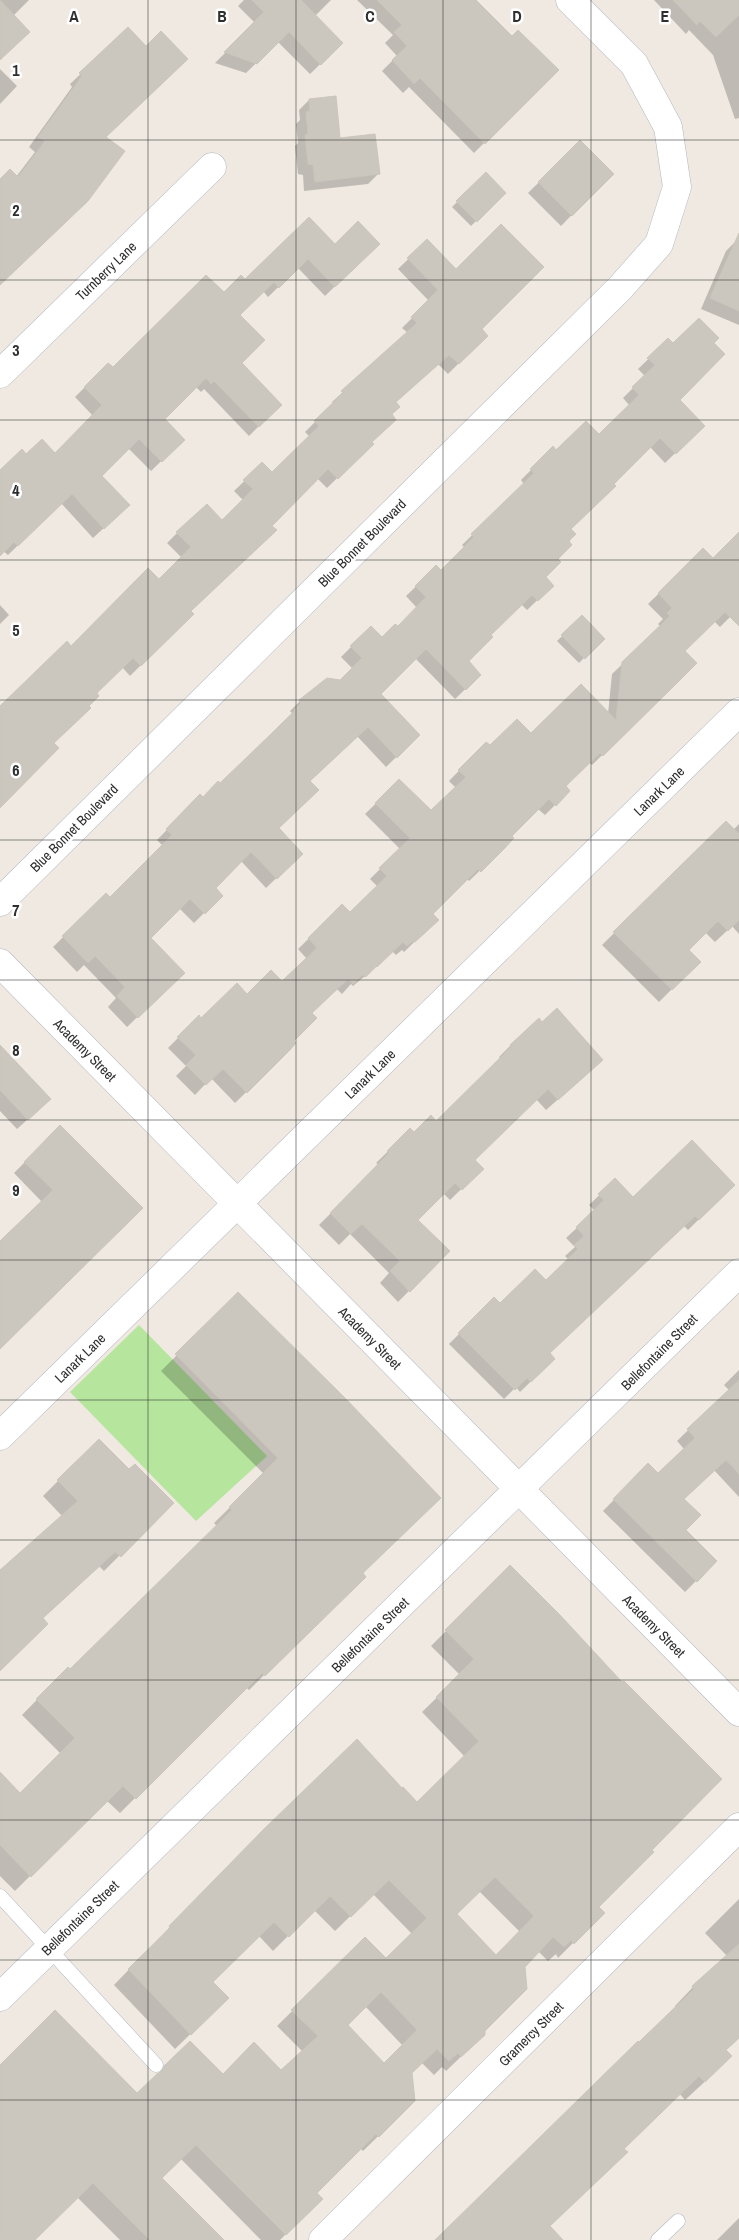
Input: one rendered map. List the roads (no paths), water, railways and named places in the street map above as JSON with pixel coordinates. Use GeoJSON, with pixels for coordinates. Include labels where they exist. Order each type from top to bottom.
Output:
{"type":"FeatureCollection","features":[{"type":"Feature","properties":{"kind":"street","name":"Blue Bonnet Boulevard"},"geometry":{"type":"LineString","coordinates":[[0,902],[621,287],[659,244],[677,187],[668,127],[634,64],[570,0]]}},
{"type":"Feature","properties":{"kind":"street","name":"Turnberry Lane"},"geometry":{"type":"LineString","coordinates":[[0,374],[212,167]]}},
{"type":"Feature","properties":{"kind":"street","name":"Lanark Lane"},"geometry":{"type":"LineString","coordinates":[[0,1436],[739,712]]}},
{"type":"Feature","properties":{"kind":"street","name":"Academy Street"},"geometry":{"type":"LineString","coordinates":[[0,964],[739,1712]]}},
{"type":"Feature","properties":{"kind":"street","name":"Bellefontaine Street"},"geometry":{"type":"LineString","coordinates":[[0,1996],[739,1273]]}},
{"type":"Feature","properties":{"kind":"street","name":"Gramercy Street"},"geometry":{"type":"LineString","coordinates":[[324,2240],[739,1827]]}},
{"type":"Feature","properties":{"kind":"lane"},"geometry":{"type":"LineString","coordinates":[[0,1896],[156,2065]]}},
{"type":"Feature","properties":{"kind":"lane"},"geometry":{"type":"LineString","coordinates":[[658,2240],[678,2221]]}}]}
